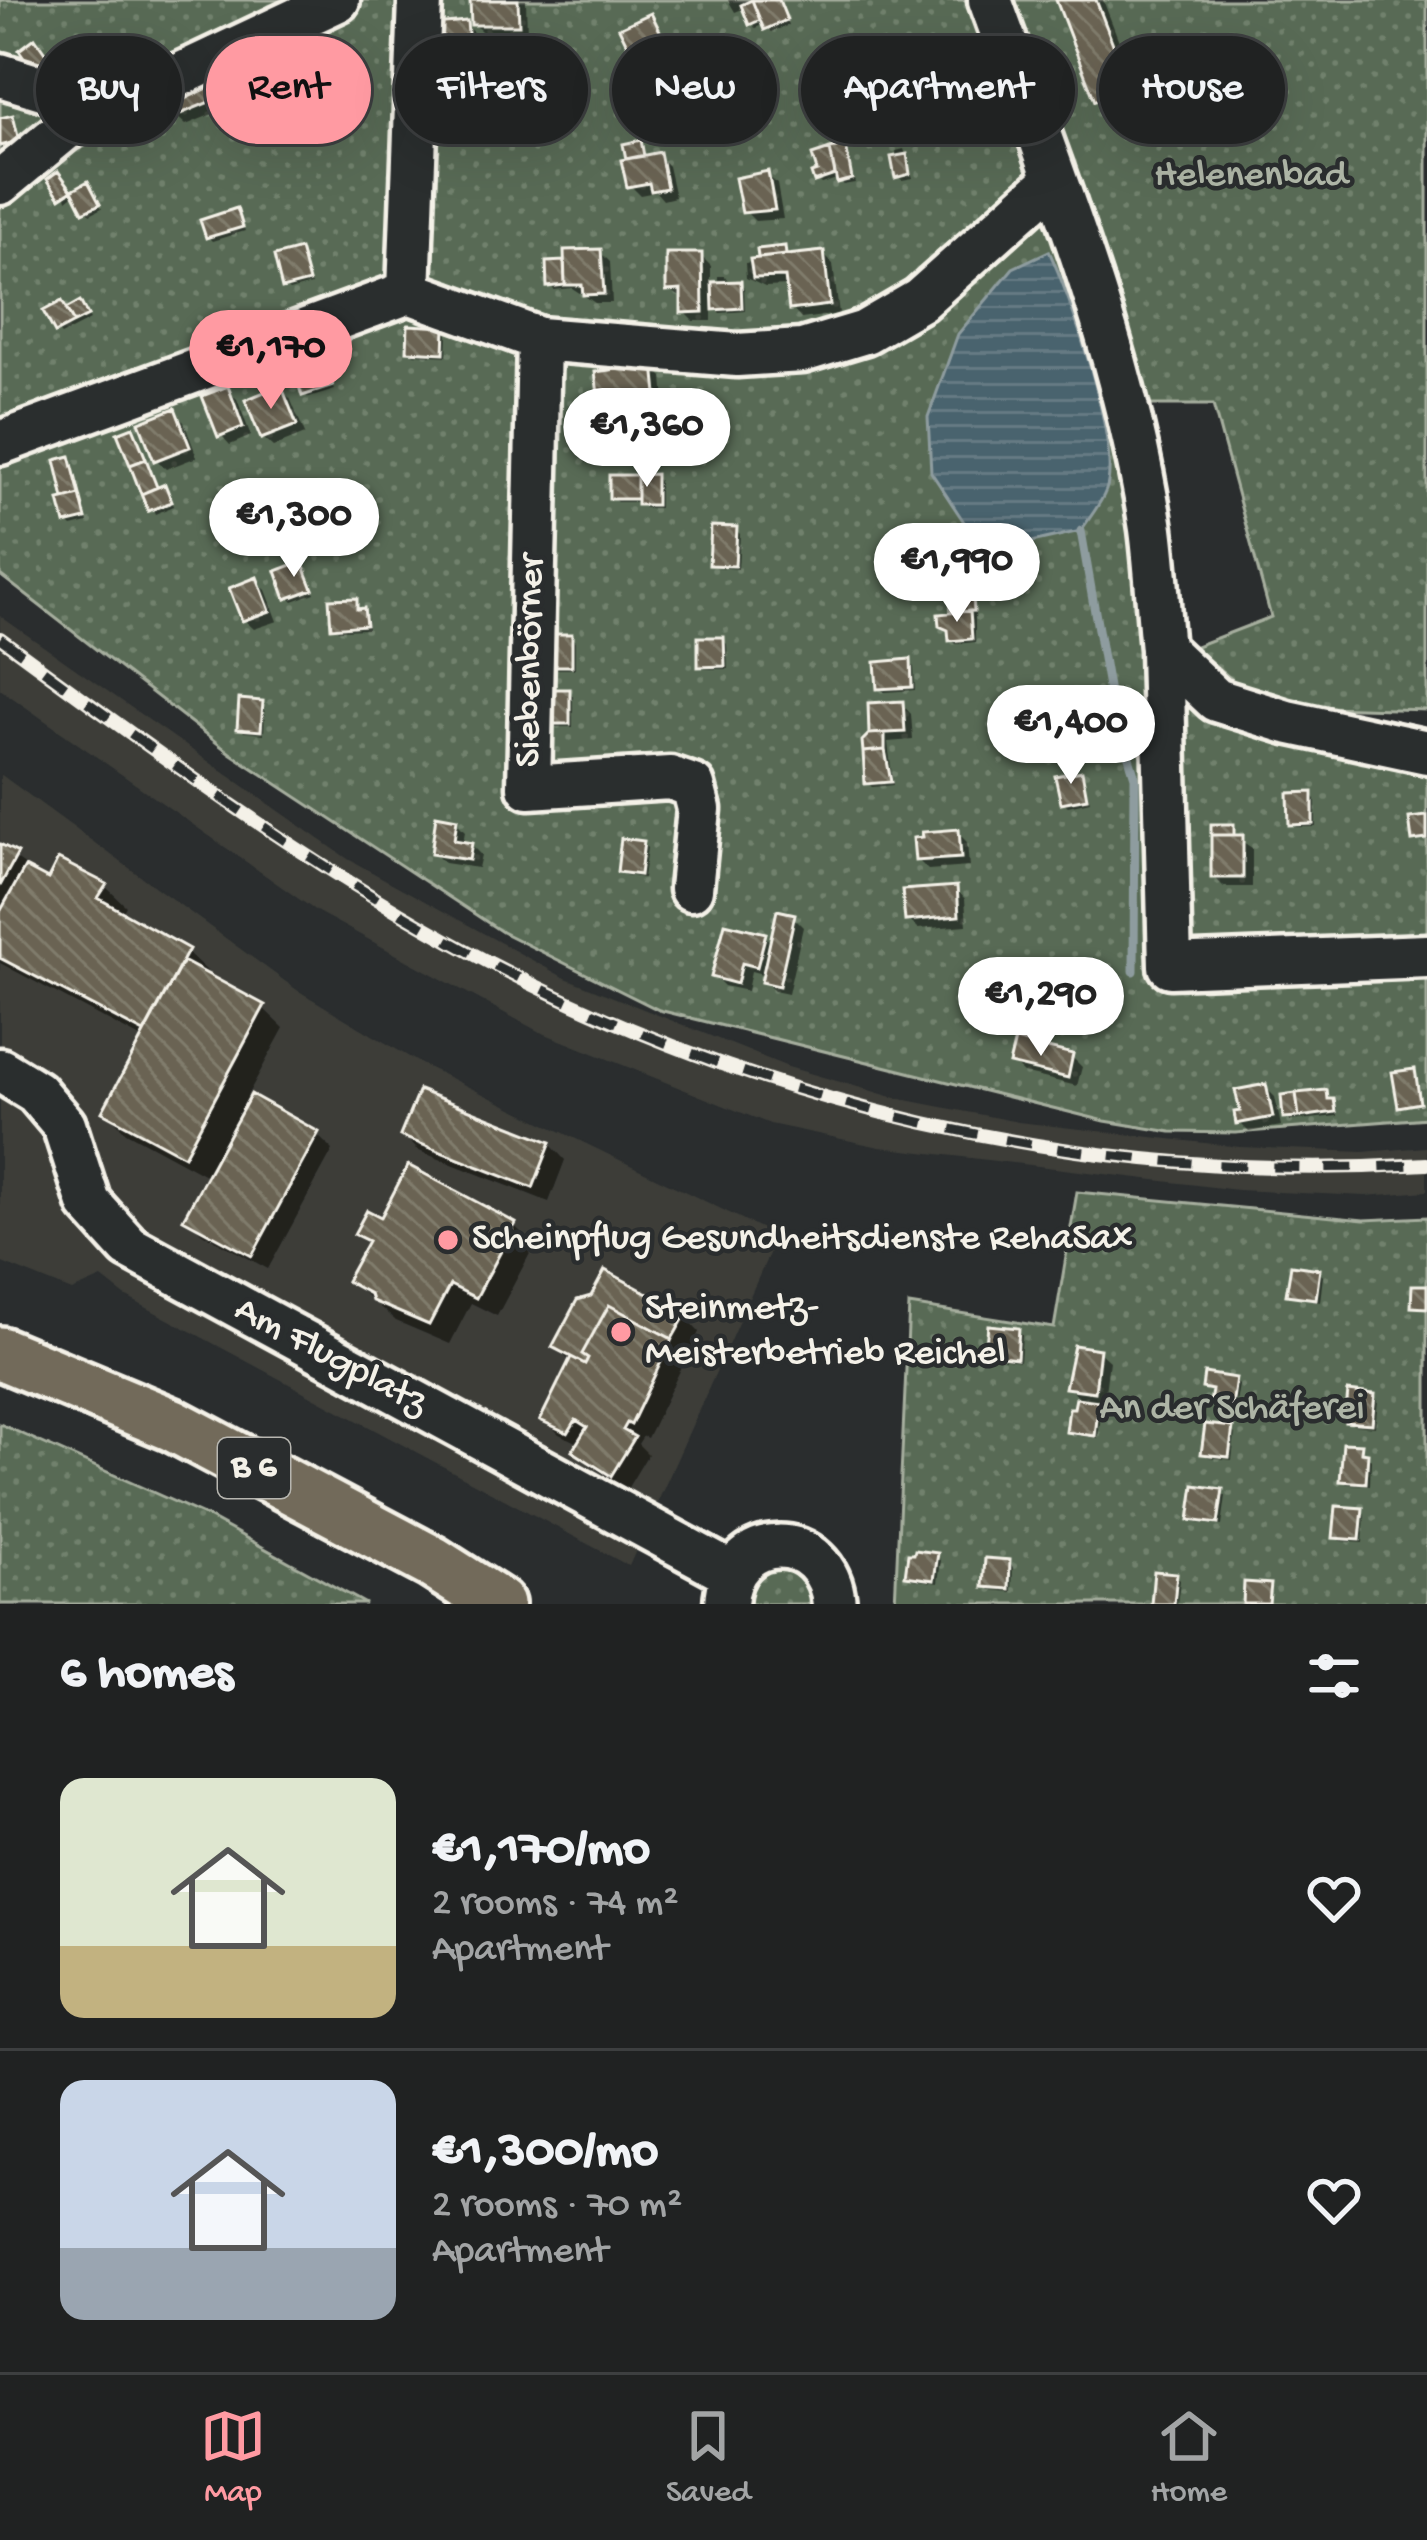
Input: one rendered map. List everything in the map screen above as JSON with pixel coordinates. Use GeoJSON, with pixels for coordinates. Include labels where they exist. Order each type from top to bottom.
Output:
{"type":"FeatureCollection","features":[{"type":"Feature","properties":{"kind":"main road","name":"B 6"},"geometry":{"type":"LineString","coordinates":[[0,1353],[173,1425],[432,1562],[498,1604]]}},
{"type":"Feature","properties":{"kind":"street"},"geometry":{"type":"LineString","coordinates":[[182,73],[338,0]]}},
{"type":"Feature","properties":{"kind":"street"},"geometry":{"type":"LineString","coordinates":[[409,292],[419,0]]}},
{"type":"Feature","properties":{"kind":"street"},"geometry":{"type":"LineString","coordinates":[[990,0],[1055,179],[1124,405],[1150,528],[1162,649],[1170,966],[1427,956]]}},
{"type":"Feature","properties":{"kind":"street"},"geometry":{"type":"LineString","coordinates":[[0,75],[36,86]]}},
{"type":"Feature","properties":{"kind":"street"},"geometry":{"type":"LineString","coordinates":[[0,183],[47,144]]}},
{"type":"Feature","properties":{"kind":"street"},"geometry":{"type":"LineString","coordinates":[[0,443],[409,292],[539,339],[737,355],[802,351],[865,332],[920,300],[1055,179]]}},
{"type":"Feature","properties":{"kind":"street","name":"Siebenbörner"},"geometry":{"type":"LineString","coordinates":[[539,339],[529,787],[670,778],[692,786],[699,809],[692,889]]}},
{"type":"Feature","properties":{"kind":"street"},"geometry":{"type":"LineString","coordinates":[[1162,649],[1216,700],[1287,722],[1427,752]]}},
{"type":"Feature","properties":{"kind":"street","name":"Am Flugplatz"},"geometry":{"type":"LineString","coordinates":[[0,1070],[36,1092],[64,1125],[89,1203],[129,1247],[729,1589],[755,1552],[786,1546],[801,1550],[826,1571],[834,1604]]}},
{"type":"Feature","properties":{"kind":"shaded area"},"geometry":{"type":"Polygon","coordinates":[[[0,616],[348,859],[563,977],[788,1067],[896,1098],[1018,1122],[1240,1147],[1363,1152],[1427,1147],[1427,1191],[1366,1196],[1238,1190],[880,1147],[770,1124],[538,1031],[316,911],[0,689],[0,616]]]}},
{"type":"Feature","properties":{"kind":"shaded area"},"geometry":{"type":"Polygon","coordinates":[[[0,774],[297,990],[421,1064],[777,1236],[629,1566],[125,1296],[102,1278],[72,1291],[0,1262],[0,774]]]}},
{"type":"Feature","properties":{"kind":"green space"},"geometry":{"type":"Polygon","coordinates":[[[0,0],[975,0],[987,36],[801,36],[801,144],[1024,144],[1117,419],[1155,654],[1427,761],[1427,1118],[1235,1133],[1171,1132],[1105,1121],[659,1010],[502,932],[230,753],[0,575],[0,0]]]}},
{"type":"Feature","properties":{"kind":"green space","name":"Helenenbad"},"geometry":{"type":"Polygon","coordinates":[[[1001,0],[1427,0],[1427,710],[1291,706],[1236,683],[1193,647],[1271,617],[1213,405],[1147,405],[1053,144],[1075,144],[1075,36],[1014,36],[1001,0]]]}},
{"type":"Feature","properties":{"kind":"green space","name":"An der Schäferei"},"geometry":{"type":"Polygon","coordinates":[[[1077,1192],[1364,1220],[1427,1217],[1427,1604],[895,1604],[909,1305],[1054,1328],[1077,1192]]]}},
{"type":"Feature","properties":{"kind":"green space"},"geometry":{"type":"Polygon","coordinates":[[[0,1424],[206,1516],[366,1604],[0,1604],[0,1424]]]}},
{"type":"Feature","properties":{"kind":"green space"},"geometry":{"type":"Polygon","coordinates":[[[790,1568],[808,1579],[815,1604],[748,1604],[760,1576],[790,1568]]]}},
{"type":"Feature","properties":{"kind":"water"},"geometry":{"type":"Polygon","coordinates":[[[1049,251],[1101,407],[1109,469],[1104,495],[1081,531],[1023,544],[970,531],[931,472],[928,417],[958,334],[1013,268],[1049,251]]]}},
{"type":"Feature","properties":{"kind":"building"},"geometry":{"type":"Polygon","coordinates":[[[470,0],[518,0],[519,25],[471,25],[470,0]]]}},
{"type":"Feature","properties":{"kind":"building"},"geometry":{"type":"Polygon","coordinates":[[[752,0],[760,20],[749,25],[741,5],[752,0]]]}},
{"type":"Feature","properties":{"kind":"building"},"geometry":{"type":"Polygon","coordinates":[[[752,0],[779,0],[787,20],[764,30],[752,0]]]}},
{"type":"Feature","properties":{"kind":"building","name":"Helenenbad"},"geometry":{"type":"Polygon","coordinates":[[[1056,0],[1096,0],[1110,36],[1099,36],[1099,100],[1095,101],[1075,49],[1075,36],[1070,36],[1056,0]]]}},
{"type":"Feature","properties":{"kind":"building"},"geometry":{"type":"Polygon","coordinates":[[[651,13],[662,36],[623,36],[619,28],[651,13]]]}},
{"type":"Feature","properties":{"kind":"building"},"geometry":{"type":"Polygon","coordinates":[[[467,21],[468,36],[434,36],[433,24],[467,21]]]}},
{"type":"Feature","properties":{"kind":"building"},"geometry":{"type":"Polygon","coordinates":[[[35,38],[36,75],[19,50],[35,38]]]}},
{"type":"Feature","properties":{"kind":"building"},"geometry":{"type":"Polygon","coordinates":[[[206,73],[206,103],[182,113],[182,83],[206,73]]]}},
{"type":"Feature","properties":{"kind":"building"},"geometry":{"type":"Polygon","coordinates":[[[13,115],[19,141],[0,146],[0,118],[13,115]]]}},
{"type":"Feature","properties":{"kind":"building"},"geometry":{"type":"Polygon","coordinates":[[[623,144],[642,144],[644,156],[626,159],[623,144]]]}},
{"type":"Feature","properties":{"kind":"building"},"geometry":{"type":"Polygon","coordinates":[[[846,146],[852,179],[837,183],[830,149],[846,146]]]}},
{"type":"Feature","properties":{"kind":"building"},"geometry":{"type":"Polygon","coordinates":[[[830,149],[835,175],[814,182],[811,173],[817,171],[812,155],[830,149]]]}},
{"type":"Feature","properties":{"kind":"building"},"geometry":{"type":"Polygon","coordinates":[[[660,152],[667,188],[651,191],[649,183],[627,187],[621,160],[660,152]]]}},
{"type":"Feature","properties":{"kind":"building"},"geometry":{"type":"Polygon","coordinates":[[[907,154],[910,174],[895,178],[891,157],[907,154]]]}},
{"type":"Feature","properties":{"kind":"building"},"geometry":{"type":"Polygon","coordinates":[[[58,171],[72,190],[60,198],[47,179],[58,171]]]}},
{"type":"Feature","properties":{"kind":"building"},"geometry":{"type":"Polygon","coordinates":[[[768,171],[775,210],[742,213],[735,178],[768,171]]]}},
{"type":"Feature","properties":{"kind":"building"},"geometry":{"type":"Polygon","coordinates":[[[88,181],[100,204],[83,212],[72,190],[88,181]]]}},
{"type":"Feature","properties":{"kind":"building"},"geometry":{"type":"Polygon","coordinates":[[[237,208],[243,227],[206,238],[200,220],[237,208]]]}},
{"type":"Feature","properties":{"kind":"building"},"geometry":{"type":"Polygon","coordinates":[[[785,246],[786,255],[758,258],[757,249],[785,246]]]}},
{"type":"Feature","properties":{"kind":"building"},"geometry":{"type":"Polygon","coordinates":[[[300,249],[309,282],[282,289],[274,256],[300,249]]]}},
{"type":"Feature","properties":{"kind":"building"},"geometry":{"type":"Polygon","coordinates":[[[601,249],[604,294],[583,295],[582,285],[565,285],[564,250],[601,249]]]}},
{"type":"Feature","properties":{"kind":"building"},"geometry":{"type":"Polygon","coordinates":[[[824,251],[830,305],[789,310],[785,277],[753,278],[750,259],[824,251]]]}},
{"type":"Feature","properties":{"kind":"building"},"geometry":{"type":"Polygon","coordinates":[[[666,253],[702,253],[703,312],[681,313],[681,290],[666,291],[666,253]]]}},
{"type":"Feature","properties":{"kind":"building"},"geometry":{"type":"Polygon","coordinates":[[[564,261],[565,285],[547,287],[546,262],[564,261]]]}},
{"type":"Feature","properties":{"kind":"building"},"geometry":{"type":"Polygon","coordinates":[[[741,281],[742,308],[713,310],[712,282],[741,281]]]}},
{"type":"Feature","properties":{"kind":"building"},"geometry":{"type":"Polygon","coordinates":[[[62,301],[74,323],[55,333],[43,311],[62,301]]]}},
{"type":"Feature","properties":{"kind":"building"},"geometry":{"type":"Polygon","coordinates":[[[80,301],[88,316],[74,323],[66,309],[80,301]]]}},
{"type":"Feature","properties":{"kind":"building"},"geometry":{"type":"Polygon","coordinates":[[[408,325],[445,327],[444,353],[407,351],[408,325]]]}},
{"type":"Feature","properties":{"kind":"building"},"geometry":{"type":"Polygon","coordinates":[[[325,361],[333,386],[302,396],[294,370],[325,361]]]}},
{"type":"Feature","properties":{"kind":"building"},"geometry":{"type":"Polygon","coordinates":[[[654,364],[658,404],[600,409],[595,372],[654,364]]]}},
{"type":"Feature","properties":{"kind":"building"},"geometry":{"type":"Polygon","coordinates":[[[281,385],[297,425],[261,439],[245,400],[281,385]]]}},
{"type":"Feature","properties":{"kind":"building"},"geometry":{"type":"Polygon","coordinates":[[[228,386],[243,427],[218,437],[202,396],[228,386]]]}},
{"type":"Feature","properties":{"kind":"building"},"geometry":{"type":"Polygon","coordinates":[[[175,408],[190,447],[154,461],[139,422],[175,408]]]}},
{"type":"Feature","properties":{"kind":"building"},"geometry":{"type":"Polygon","coordinates":[[[133,427],[146,459],[130,465],[117,433],[133,427]]]}},
{"type":"Feature","properties":{"kind":"building"},"geometry":{"type":"Polygon","coordinates":[[[70,456],[80,495],[64,499],[55,460],[70,456]]]}},
{"type":"Feature","properties":{"kind":"building"},"geometry":{"type":"Polygon","coordinates":[[[146,459],[157,487],[141,494],[130,465],[146,459]]]}},
{"type":"Feature","properties":{"kind":"building"},"geometry":{"type":"Polygon","coordinates":[[[656,474],[656,505],[637,505],[637,475],[656,474]]]}},
{"type":"Feature","properties":{"kind":"building"},"geometry":{"type":"Polygon","coordinates":[[[609,475],[637,475],[637,499],[609,499],[609,475]]]}},
{"type":"Feature","properties":{"kind":"building"},"geometry":{"type":"Polygon","coordinates":[[[165,484],[172,502],[148,511],[141,494],[165,484]]]}},
{"type":"Feature","properties":{"kind":"building"},"geometry":{"type":"Polygon","coordinates":[[[80,495],[86,519],[65,524],[59,500],[80,495]]]}},
{"type":"Feature","properties":{"kind":"building"},"geometry":{"type":"Polygon","coordinates":[[[711,526],[737,527],[735,566],[709,565],[711,526]]]}},
{"type":"Feature","properties":{"kind":"building"},"geometry":{"type":"Polygon","coordinates":[[[302,561],[313,589],[286,599],[276,571],[302,561]]]}},
{"type":"Feature","properties":{"kind":"building"},"geometry":{"type":"Polygon","coordinates":[[[257,577],[270,611],[242,621],[229,588],[257,577]]]}},
{"type":"Feature","properties":{"kind":"building"},"geometry":{"type":"Polygon","coordinates":[[[972,584],[974,611],[951,612],[949,585],[972,584]]]}},
{"type":"Feature","properties":{"kind":"building"},"geometry":{"type":"Polygon","coordinates":[[[357,598],[366,625],[331,628],[329,599],[357,598]]]}},
{"type":"Feature","properties":{"kind":"building"},"geometry":{"type":"Polygon","coordinates":[[[970,611],[972,639],[949,641],[948,630],[939,626],[938,614],[970,611]]]}},
{"type":"Feature","properties":{"kind":"building"},"geometry":{"type":"Polygon","coordinates":[[[547,634],[572,634],[572,666],[547,666],[547,634]]]}},
{"type":"Feature","properties":{"kind":"building"},"geometry":{"type":"Polygon","coordinates":[[[698,637],[724,637],[725,666],[698,667],[698,637]]]}},
{"type":"Feature","properties":{"kind":"building"},"geometry":{"type":"Polygon","coordinates":[[[911,659],[912,687],[877,689],[875,662],[911,659]]]}},
{"type":"Feature","properties":{"kind":"building"},"geometry":{"type":"Polygon","coordinates":[[[547,689],[570,689],[570,724],[547,724],[547,689]]]}},
{"type":"Feature","properties":{"kind":"building"},"geometry":{"type":"Polygon","coordinates":[[[239,699],[263,701],[261,731],[237,729],[239,699]]]}},
{"type":"Feature","properties":{"kind":"building"},"geometry":{"type":"Polygon","coordinates":[[[903,701],[905,732],[869,734],[868,703],[903,701]]]}},
{"type":"Feature","properties":{"kind":"building"},"geometry":{"type":"Polygon","coordinates":[[[885,733],[885,750],[863,752],[862,741],[869,734],[885,733]]]}},
{"type":"Feature","properties":{"kind":"building"},"geometry":{"type":"Polygon","coordinates":[[[885,750],[891,782],[865,784],[863,752],[885,750]]]}},
{"type":"Feature","properties":{"kind":"building"},"geometry":{"type":"Polygon","coordinates":[[[1082,771],[1087,798],[1061,803],[1055,776],[1082,771]]]}},
{"type":"Feature","properties":{"kind":"building"},"geometry":{"type":"Polygon","coordinates":[[[1313,792],[1313,824],[1289,825],[1288,793],[1313,792]]]}},
{"type":"Feature","properties":{"kind":"building"},"geometry":{"type":"Polygon","coordinates":[[[436,815],[457,819],[454,840],[472,843],[469,860],[431,854],[436,815]]]}},
{"type":"Feature","properties":{"kind":"building"},"geometry":{"type":"Polygon","coordinates":[[[1427,816],[1427,839],[1412,841],[1409,818],[1427,816]]]}},
{"type":"Feature","properties":{"kind":"building"},"geometry":{"type":"Polygon","coordinates":[[[1211,824],[1234,824],[1234,835],[1211,835],[1211,824]]]}},
{"type":"Feature","properties":{"kind":"building"},"geometry":{"type":"Polygon","coordinates":[[[959,829],[961,858],[915,861],[913,838],[923,837],[922,832],[959,829]]]}},
{"type":"Feature","properties":{"kind":"building"},"geometry":{"type":"Polygon","coordinates":[[[1211,835],[1243,835],[1243,878],[1211,878],[1211,835]]]}},
{"type":"Feature","properties":{"kind":"building"},"geometry":{"type":"Polygon","coordinates":[[[621,838],[644,841],[640,875],[617,872],[621,838]]]}},
{"type":"Feature","properties":{"kind":"building"},"geometry":{"type":"Polygon","coordinates":[[[0,844],[18,853],[0,886],[0,844]]]}},
{"type":"Feature","properties":{"kind":"building"},"geometry":{"type":"Polygon","coordinates":[[[58,859],[107,884],[98,898],[189,949],[144,1033],[0,958],[0,912],[25,867],[48,879],[58,859]]]}},
{"type":"Feature","properties":{"kind":"building"},"geometry":{"type":"Polygon","coordinates":[[[957,886],[959,916],[905,921],[902,890],[957,886]]]}},
{"type":"Feature","properties":{"kind":"building"},"geometry":{"type":"Polygon","coordinates":[[[777,910],[795,914],[779,986],[761,982],[777,910]]]}},
{"type":"Feature","properties":{"kind":"building"},"geometry":{"type":"Polygon","coordinates":[[[725,923],[766,933],[757,967],[742,963],[737,984],[711,977],[725,923]]]}},
{"type":"Feature","properties":{"kind":"building"},"geometry":{"type":"Polygon","coordinates":[[[183,961],[265,1005],[184,1156],[102,1112],[183,961]]]}},
{"type":"Feature","properties":{"kind":"building"},"geometry":{"type":"Polygon","coordinates":[[[1015,1040],[1073,1054],[1068,1078],[1009,1064],[1015,1040]]]}},
{"type":"Feature","properties":{"kind":"building"},"geometry":{"type":"Polygon","coordinates":[[[1415,1069],[1420,1103],[1398,1107],[1392,1072],[1415,1069]]]}},
{"type":"Feature","properties":{"kind":"building"},"geometry":{"type":"Polygon","coordinates":[[[1266,1084],[1273,1117],[1236,1124],[1234,1112],[1240,1111],[1235,1090],[1266,1084]]]}},
{"type":"Feature","properties":{"kind":"building"},"geometry":{"type":"Polygon","coordinates":[[[419,1090],[551,1142],[533,1188],[400,1136],[419,1090]]]}},
{"type":"Feature","properties":{"kind":"building"},"geometry":{"type":"Polygon","coordinates":[[[1327,1090],[1336,1112],[1299,1117],[1296,1093],[1327,1090]]]}},
{"type":"Feature","properties":{"kind":"building"},"geometry":{"type":"Polygon","coordinates":[[[1296,1093],[1299,1117],[1283,1118],[1281,1095],[1296,1093]]]}},
{"type":"Feature","properties":{"kind":"building"},"geometry":{"type":"Polygon","coordinates":[[[251,1094],[319,1132],[252,1256],[183,1219],[251,1094]]]}},
{"type":"Feature","properties":{"kind":"building"},"geometry":{"type":"Polygon","coordinates":[[[408,1165],[516,1223],[476,1298],[450,1285],[429,1325],[372,1301],[370,1294],[346,1281],[368,1241],[354,1234],[367,1210],[381,1217],[408,1165]]]}},
{"type":"Feature","properties":{"kind":"building"},"geometry":{"type":"Polygon","coordinates":[[[1291,1265],[1320,1269],[1316,1299],[1286,1295],[1291,1265]]]}},
{"type":"Feature","properties":{"kind":"building"},"geometry":{"type":"Polygon","coordinates":[[[605,1270],[686,1314],[672,1339],[609,1305],[582,1354],[588,1358],[585,1364],[552,1347],[577,1300],[591,1296],[605,1270]]]}},
{"type":"Feature","properties":{"kind":"building"},"geometry":{"type":"Polygon","coordinates":[[[1412,1285],[1427,1285],[1427,1308],[1411,1307],[1412,1285]]]}},
{"type":"Feature","properties":{"kind":"building"},"geometry":{"type":"Polygon","coordinates":[[[609,1305],[672,1339],[631,1425],[627,1423],[623,1430],[635,1437],[611,1476],[572,1451],[587,1427],[576,1420],[568,1433],[540,1420],[571,1357],[585,1364],[588,1358],[582,1354],[609,1305]]]}},
{"type":"Feature","properties":{"kind":"building"},"geometry":{"type":"Polygon","coordinates":[[[988,1325],[1019,1328],[1017,1358],[985,1354],[988,1325]]]}},
{"type":"Feature","properties":{"kind":"building"},"geometry":{"type":"Polygon","coordinates":[[[1074,1345],[1100,1349],[1095,1392],[1065,1388],[1074,1345]]]}},
{"type":"Feature","properties":{"kind":"building"},"geometry":{"type":"Polygon","coordinates":[[[1204,1373],[1236,1378],[1232,1407],[1210,1403],[1212,1390],[1202,1388],[1204,1373]]]}},
{"type":"Feature","properties":{"kind":"building"},"geometry":{"type":"Polygon","coordinates":[[[1348,1391],[1375,1394],[1372,1424],[1345,1422],[1348,1391]]]}},
{"type":"Feature","properties":{"kind":"building"},"geometry":{"type":"Polygon","coordinates":[[[1076,1398],[1099,1401],[1095,1436],[1066,1432],[1069,1408],[1074,1408],[1076,1398]]]}},
{"type":"Feature","properties":{"kind":"building"},"geometry":{"type":"Polygon","coordinates":[[[1205,1424],[1233,1427],[1229,1457],[1201,1454],[1205,1424]]]}},
{"type":"Feature","properties":{"kind":"building"},"geometry":{"type":"Polygon","coordinates":[[[1343,1443],[1362,1444],[1361,1452],[1368,1453],[1366,1483],[1340,1481],[1343,1443]]]}},
{"type":"Feature","properties":{"kind":"building"},"geometry":{"type":"Polygon","coordinates":[[[1194,1485],[1223,1489],[1218,1524],[1189,1520],[1194,1485]]]}},
{"type":"Feature","properties":{"kind":"building"},"geometry":{"type":"Polygon","coordinates":[[[1336,1506],[1363,1508],[1360,1540],[1333,1538],[1336,1506]]]}},
{"type":"Feature","properties":{"kind":"building"},"geometry":{"type":"Polygon","coordinates":[[[915,1550],[938,1553],[934,1580],[905,1576],[908,1554],[915,1550]]]}},
{"type":"Feature","properties":{"kind":"building"},"geometry":{"type":"Polygon","coordinates":[[[985,1558],[1010,1560],[1009,1589],[983,1587],[985,1558]]]}},
{"type":"Feature","properties":{"kind":"building"},"geometry":{"type":"Polygon","coordinates":[[[1154,1571],[1177,1573],[1174,1604],[1151,1604],[1154,1571]]]}},
{"type":"Feature","properties":{"kind":"building"},"geometry":{"type":"Polygon","coordinates":[[[1244,1582],[1271,1584],[1269,1604],[1243,1604],[1244,1582]]]}},
{"type":"Feature","properties":{"kind":"waterway","name":"Siebenbörner"},"geometry":{"type":"LineString","coordinates":[[1081,531],[1109,693],[1135,777],[1134,971]]}},
{"type":"Feature","properties":{"kind":"railway"},"geometry":{"type":"LineString","coordinates":[[0,638],[221,797],[392,908],[564,1000],[681,1049],[801,1090],[923,1123],[1048,1147],[1173,1162],[1300,1168],[1427,1164]]}},
{"type":"Feature","properties":{"kind":"place","name":"Scheinpflug Gesundheitsdienste RehaSax"},"geometry":{"type":"Point","coordinates":[448,1240]}},
{"type":"Feature","properties":{"kind":"place","name":"Steinmetz- Meisterbetrieb Reichel"},"geometry":{"type":"Point","coordinates":[621,1332]}}]}
